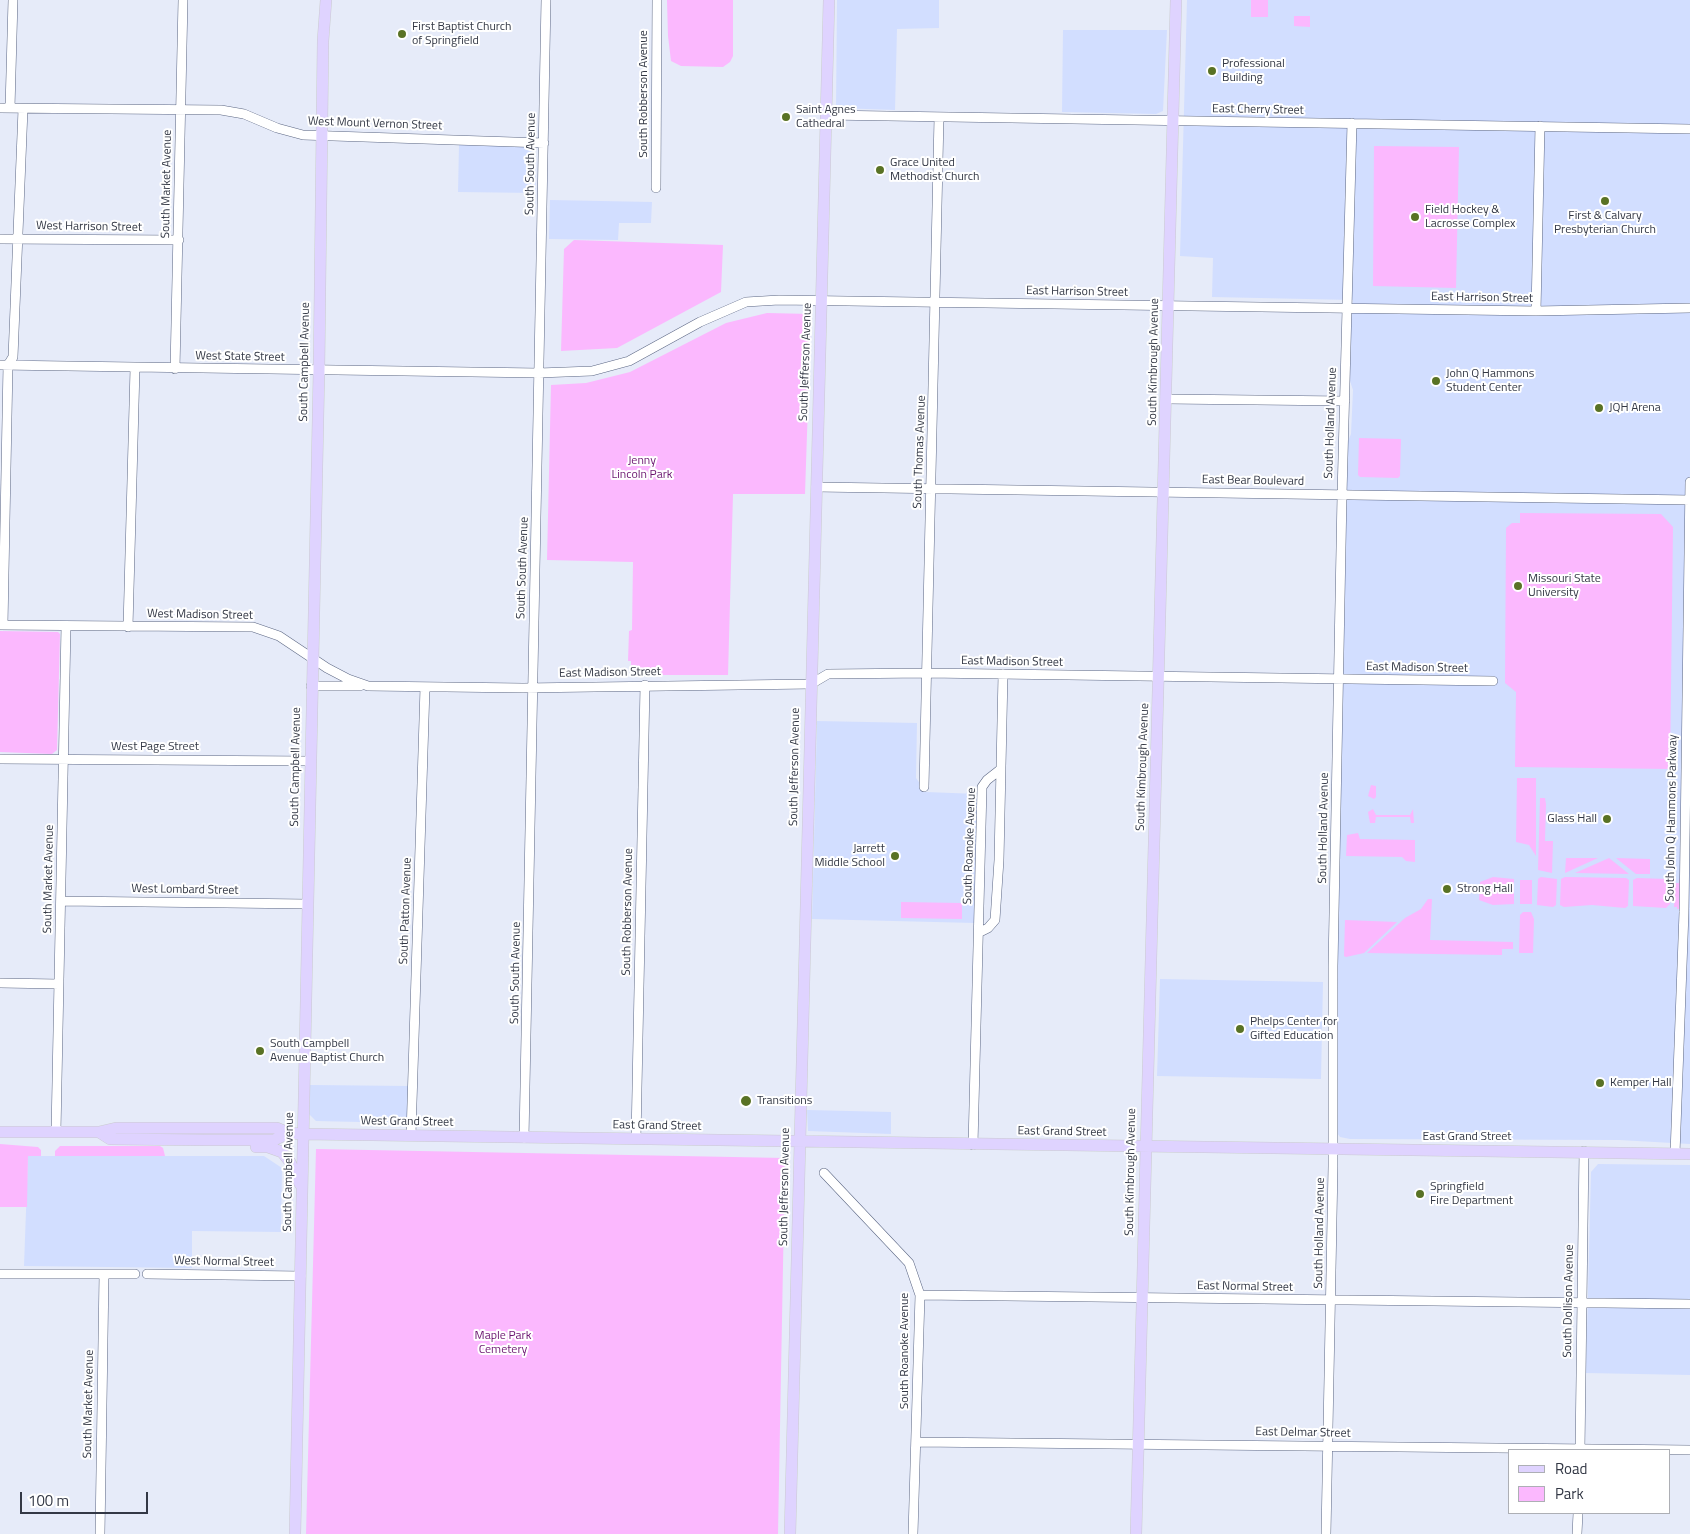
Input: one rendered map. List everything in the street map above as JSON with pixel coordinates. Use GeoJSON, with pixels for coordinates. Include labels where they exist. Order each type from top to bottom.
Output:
{"type":"FeatureCollection","features":[{"type":"Feature","properties":{"kind":"main road","name":"South Campbell Avenue"},"geometry":{"type":"LineString","coordinates":[[295,1534],[319,370],[323,41],[326,0]]}},
{"type":"Feature","properties":{"kind":"main road","name":"South Jefferson Avenue"},"geometry":{"type":"LineString","coordinates":[[790,1534],[829,0]]}},
{"type":"Feature","properties":{"kind":"main road","name":"South Kimbrough Avenue"},"geometry":{"type":"LineString","coordinates":[[1136,1534],[1160,677],[1176,0]]}},
{"type":"Feature","properties":{"kind":"main road","name":"West Grand Street"},"geometry":{"type":"LineString","coordinates":[[0,1132],[99,1132],[116,1128],[277,1128],[289,1133],[303,1134],[524,1138]]}},
{"type":"Feature","properties":{"kind":"main road","name":"West Grand Street"},"geometry":{"type":"LineString","coordinates":[[99,1132],[110,1139],[223,1140],[274,1140],[289,1133]]}},
{"type":"Feature","properties":{"kind":"main road","name":"East Grand Street"},"geometry":{"type":"LineString","coordinates":[[524,1138],[1584,1151],[1690,1154]]}},
{"type":"Feature","properties":{"kind":"main road"},"geometry":{"type":"LineString","coordinates":[[223,1140],[234,1146],[268,1147],[282,1152],[290,1162],[302,1188]]}},
{"type":"Feature","properties":{"kind":"street"},"geometry":{"type":"LineString","coordinates":[[10,108],[13,0]]}},
{"type":"Feature","properties":{"kind":"street","name":"South Market Avenue"},"geometry":{"type":"LineString","coordinates":[[175,369],[183,0]]}},
{"type":"Feature","properties":{"kind":"street","name":"South South Avenue"},"geometry":{"type":"LineString","coordinates":[[524,1138],[546,0]]}},
{"type":"Feature","properties":{"kind":"street","name":"South Robberson Avenue"},"geometry":{"type":"LineString","coordinates":[[656,188],[657,0]]}},
{"type":"Feature","properties":{"kind":"street","name":"West Mount Vernon Street"},"geometry":{"type":"LineString","coordinates":[[0,108],[232,111],[291,132],[322,136],[544,143]]}},
{"type":"Feature","properties":{"kind":"street"},"geometry":{"type":"LineString","coordinates":[[1,626],[4,365],[13,356],[23,109]]}},
{"type":"Feature","properties":{"kind":"street","name":"East Cherry Street"},"geometry":{"type":"LineString","coordinates":[[826,115],[1690,129]]}},
{"type":"Feature","properties":{"kind":"street","name":"South Thomas Avenue"},"geometry":{"type":"LineString","coordinates":[[924,787],[937,302],[939,117]]}},
{"type":"Feature","properties":{"kind":"street","name":"South Holland Avenue"},"geometry":{"type":"LineString","coordinates":[[1326,1534],[1334,1149],[1333,966],[1340,679],[1342,495],[1352,123]]}},
{"type":"Feature","properties":{"kind":"street"},"geometry":{"type":"LineString","coordinates":[[1536,311],[1540,126]]}},
{"type":"Feature","properties":{"kind":"street","name":"West Harrison Street"},"geometry":{"type":"LineString","coordinates":[[0,239],[179,240]]}},
{"type":"Feature","properties":{"kind":"street","name":"East Harrison Street"},"geometry":{"type":"LineString","coordinates":[[539,373],[592,371],[629,361],[700,322],[746,302],[822,300],[1536,311],[1690,308]]}},
{"type":"Feature","properties":{"kind":"street","name":"West State Street"},"geometry":{"type":"LineString","coordinates":[[4,365],[539,373]]}},
{"type":"Feature","properties":{"kind":"street"},"geometry":{"type":"LineString","coordinates":[[128,627],[134,368]]}},
{"type":"Feature","properties":{"kind":"street"},"geometry":{"type":"LineString","coordinates":[[1167,399],[1345,401]]}},
{"type":"Feature","properties":{"kind":"street","name":"South John Q Hammons Parkway"},"geometry":{"type":"LineString","coordinates":[[1675,1154],[1684,912],[1690,482]]}},
{"type":"Feature","properties":{"kind":"street","name":"East Bear Boulevard"},"geometry":{"type":"LineString","coordinates":[[816,487],[1690,500]]}},
{"type":"Feature","properties":{"kind":"street","name":"West Madison Street"},"geometry":{"type":"LineString","coordinates":[[1,626],[253,628],[279,636],[348,679],[368,686],[534,686]]}},
{"type":"Feature","properties":{"kind":"street","name":"South Market Avenue"},"geometry":{"type":"LineString","coordinates":[[56,1132],[66,626]]}},
{"type":"Feature","properties":{"kind":"street","name":"East Madison Street"},"geometry":{"type":"LineString","coordinates":[[534,686],[811,684],[828,674],[927,673],[1493,681]]}},
{"type":"Feature","properties":{"kind":"street"},"geometry":{"type":"LineString","coordinates":[[980,932],[995,920],[999,860],[1003,674]]}},
{"type":"Feature","properties":{"kind":"street","name":"South Robberson Avenue"},"geometry":{"type":"LineString","coordinates":[[636,1139],[645,685]]}},
{"type":"Feature","properties":{"kind":"street"},"geometry":{"type":"LineString","coordinates":[[312,686],[368,686]]}},
{"type":"Feature","properties":{"kind":"street","name":"South Patton Avenue"},"geometry":{"type":"LineString","coordinates":[[411,1135],[425,687]]}},
{"type":"Feature","properties":{"kind":"street","name":"West Page Street"},"geometry":{"type":"LineString","coordinates":[[0,759],[310,761]]}},
{"type":"Feature","properties":{"kind":"street","name":"South Roanoke Avenue"},"geometry":{"type":"LineString","coordinates":[[973,1145],[980,932],[982,787],[987,780],[1001,770]]}},
{"type":"Feature","properties":{"kind":"street","name":"West Lombard Street"},"geometry":{"type":"LineString","coordinates":[[62,901],[308,904]]}},
{"type":"Feature","properties":{"kind":"street"},"geometry":{"type":"LineString","coordinates":[[0,983],[59,984]]}},
{"type":"Feature","properties":{"kind":"street","name":"South Dollison Avenue"},"geometry":{"type":"LineString","coordinates":[[1580,1449],[1584,1151]]}},
{"type":"Feature","properties":{"kind":"street","name":"South Roanoke Avenue"},"geometry":{"type":"LineString","coordinates":[[824,1173],[909,1263],[920,1295],[913,1534]]}},
{"type":"Feature","properties":{"kind":"street"},"geometry":{"type":"LineString","coordinates":[[0,1274],[135,1274]]}},
{"type":"Feature","properties":{"kind":"street","name":"South Market Avenue"},"geometry":{"type":"LineString","coordinates":[[100,1534],[104,1274]]}},
{"type":"Feature","properties":{"kind":"street","name":"West Normal Street"},"geometry":{"type":"LineString","coordinates":[[147,1274],[301,1276]]}},
{"type":"Feature","properties":{"kind":"street","name":"East Normal Street"},"geometry":{"type":"LineString","coordinates":[[920,1295],[1690,1304]]}},
{"type":"Feature","properties":{"kind":"street","name":"East Delmar Street"},"geometry":{"type":"LineString","coordinates":[[916,1442],[1580,1449]]}},
{"type":"Feature","properties":{"kind":"street","name":"East Delmar Street"},"geometry":{"type":"LineString","coordinates":[[1670,1450],[1690,1450]]}},
{"type":"Feature","properties":{"kind":"street"},"geometry":{"type":"LineString","coordinates":[[1577,1534],[1578,1514]]}},
{"type":"Feature","properties":{"kind":"shaded area"},"geometry":{"type":"Polygon","coordinates":[[[837,0],[939,0],[939,28],[897,29],[895,110],[836,108],[837,0]]]}},
{"type":"Feature","properties":{"kind":"shaded area","name":"Missouri State University"},"geometry":{"type":"Polygon","coordinates":[[[1187,0],[1690,0],[1690,1144],[1619,1140],[1350,1139],[1340,1137],[1337,1133],[1338,915],[1348,441],[1351,434],[1353,390],[1350,381],[1353,300],[1212,297],[1213,258],[1180,256],[1187,0]]]}},
{"type":"Feature","properties":{"kind":"shaded area"},"geometry":{"type":"Polygon","coordinates":[[[1063,30],[1167,30],[1163,111],[1156,114],[1062,112],[1063,30]]]}},
{"type":"Feature","properties":{"kind":"shaded area"},"geometry":{"type":"Polygon","coordinates":[[[459,145],[535,147],[536,193],[458,192],[459,145]]]}},
{"type":"Feature","properties":{"kind":"shaded area"},"geometry":{"type":"Polygon","coordinates":[[[550,200],[652,202],[651,223],[619,223],[618,240],[549,239],[550,200]]]}},
{"type":"Feature","properties":{"kind":"shaded area","name":"Jarrett Middle School"},"geometry":{"type":"Polygon","coordinates":[[[817,721],[917,723],[916,778],[926,792],[978,794],[975,923],[812,919],[817,721]]]}},
{"type":"Feature","properties":{"kind":"shaded area","name":"Phelps Center for Gifted Education"},"geometry":{"type":"Polygon","coordinates":[[[1160,979],[1323,982],[1321,1079],[1157,1076],[1160,979]]]}},
{"type":"Feature","properties":{"kind":"shaded area"},"geometry":{"type":"Polygon","coordinates":[[[310,1085],[410,1086],[408,1119],[403,1123],[316,1121],[309,1114],[310,1085]]]}},
{"type":"Feature","properties":{"kind":"shaded area"},"geometry":{"type":"Polygon","coordinates":[[[807,1110],[891,1112],[891,1134],[808,1131],[807,1110]]]}},
{"type":"Feature","properties":{"kind":"shaded area"},"geometry":{"type":"Polygon","coordinates":[[[28,1156],[264,1156],[282,1168],[281,1232],[192,1231],[192,1268],[24,1266],[28,1156]]]}},
{"type":"Feature","properties":{"kind":"shaded area"},"geometry":{"type":"Polygon","coordinates":[[[1598,1164],[1690,1165],[1690,1375],[1586,1373],[1591,1172],[1598,1164]]]}},
{"type":"Feature","properties":{"kind":"green space"},"geometry":{"type":"Polygon","coordinates":[[[667,0],[733,0],[733,56],[730,62],[723,67],[681,66],[671,61],[667,0]]]}},
{"type":"Feature","properties":{"kind":"green space"},"geometry":{"type":"Polygon","coordinates":[[[1251,0],[1268,0],[1268,17],[1251,17],[1251,0]]]}},
{"type":"Feature","properties":{"kind":"green space"},"geometry":{"type":"Polygon","coordinates":[[[1294,16],[1310,16],[1310,27],[1294,26],[1294,16]]]}},
{"type":"Feature","properties":{"kind":"green space","name":"Field Hockey & Lacrosse Complex"},"geometry":{"type":"Polygon","coordinates":[[[1374,146],[1459,147],[1456,288],[1373,286],[1374,146]]]}},
{"type":"Feature","properties":{"kind":"green space"},"geometry":{"type":"Polygon","coordinates":[[[574,240],[723,245],[721,292],[617,348],[561,351],[564,249],[574,240]]]}},
{"type":"Feature","properties":{"kind":"green space","name":"Jenny Lincoln Park"},"geometry":{"type":"Polygon","coordinates":[[[767,313],[811,314],[805,494],[733,494],[728,675],[631,675],[631,661],[628,661],[629,631],[632,630],[633,562],[547,560],[551,385],[586,383],[630,372],[726,323],[767,313]]]}},
{"type":"Feature","properties":{"kind":"green space"},"geometry":{"type":"Polygon","coordinates":[[[1359,438],[1401,439],[1400,476],[1398,478],[1360,477],[1358,475],[1359,438]]]}},
{"type":"Feature","properties":{"kind":"green space"},"geometry":{"type":"Polygon","coordinates":[[[1520,513],[1661,514],[1673,527],[1670,769],[1515,767],[1516,692],[1505,683],[1506,528],[1512,523],[1520,523],[1520,513]]]}},
{"type":"Feature","properties":{"kind":"green space"},"geometry":{"type":"Polygon","coordinates":[[[0,631],[58,632],[60,634],[57,750],[52,754],[0,752],[0,631]]]}},
{"type":"Feature","properties":{"kind":"green space"},"geometry":{"type":"Polygon","coordinates":[[[1517,778],[1536,778],[1536,856],[1529,845],[1516,842],[1517,778]]]}},
{"type":"Feature","properties":{"kind":"green space"},"geometry":{"type":"Polygon","coordinates":[[[1371,785],[1376,786],[1376,797],[1374,799],[1368,796],[1371,785]]]}},
{"type":"Feature","properties":{"kind":"green space"},"geometry":{"type":"Polygon","coordinates":[[[1540,798],[1545,798],[1546,804],[1545,841],[1553,841],[1552,873],[1538,870],[1540,798]]]}},
{"type":"Feature","properties":{"kind":"green space"},"geometry":{"type":"Polygon","coordinates":[[[1373,809],[1376,815],[1410,815],[1413,809],[1414,823],[1411,823],[1410,817],[1376,817],[1375,823],[1370,823],[1368,812],[1373,809]]]}},
{"type":"Feature","properties":{"kind":"green space"},"geometry":{"type":"Polygon","coordinates":[[[1358,833],[1360,839],[1415,840],[1415,862],[1406,861],[1402,857],[1346,856],[1347,835],[1358,833]]]}},
{"type":"Feature","properties":{"kind":"green space"},"geometry":{"type":"Polygon","coordinates":[[[1566,858],[1598,858],[1565,873],[1566,858]]]}},
{"type":"Feature","properties":{"kind":"green space"},"geometry":{"type":"Polygon","coordinates":[[[1609,858],[1629,874],[1575,873],[1609,858]]]}},
{"type":"Feature","properties":{"kind":"green space"},"geometry":{"type":"Polygon","coordinates":[[[1616,858],[1650,859],[1650,874],[1636,874],[1616,858]]]}},
{"type":"Feature","properties":{"kind":"green space"},"geometry":{"type":"Polygon","coordinates":[[[1493,877],[1514,879],[1514,904],[1493,905],[1479,900],[1480,882],[1493,877]]]}},
{"type":"Feature","properties":{"kind":"green space"},"geometry":{"type":"Polygon","coordinates":[[[1541,877],[1557,879],[1556,905],[1553,907],[1537,905],[1538,879],[1541,877]]]}},
{"type":"Feature","properties":{"kind":"green space"},"geometry":{"type":"Polygon","coordinates":[[[1565,877],[1626,878],[1629,880],[1628,906],[1625,908],[1592,905],[1564,907],[1560,905],[1561,879],[1565,877]]]}},
{"type":"Feature","properties":{"kind":"green space"},"geometry":{"type":"Polygon","coordinates":[[[1637,878],[1667,879],[1671,883],[1670,904],[1666,908],[1633,906],[1633,880],[1637,878]]]}},
{"type":"Feature","properties":{"kind":"green space"},"geometry":{"type":"Polygon","coordinates":[[[1679,879],[1681,880],[1680,909],[1677,909],[1677,907],[1674,907],[1675,883],[1679,883],[1679,879]]]}},
{"type":"Feature","properties":{"kind":"green space"},"geometry":{"type":"Polygon","coordinates":[[[1520,880],[1532,880],[1532,904],[1520,904],[1520,880]]]}},
{"type":"Feature","properties":{"kind":"green space"},"geometry":{"type":"Polygon","coordinates":[[[1428,899],[1432,899],[1430,940],[1513,942],[1513,949],[1502,949],[1502,955],[1367,953],[1405,918],[1421,909],[1428,899]]]}},
{"type":"Feature","properties":{"kind":"green space"},"geometry":{"type":"Polygon","coordinates":[[[901,902],[962,903],[962,919],[901,918],[901,902]]]}},
{"type":"Feature","properties":{"kind":"green space"},"geometry":{"type":"Polygon","coordinates":[[[1523,912],[1531,912],[1534,919],[1533,953],[1519,953],[1520,915],[1523,912]]]}},
{"type":"Feature","properties":{"kind":"green space"},"geometry":{"type":"Polygon","coordinates":[[[1345,920],[1397,922],[1364,953],[1346,957],[1344,956],[1345,920]]]}},
{"type":"Feature","properties":{"kind":"green space"},"geometry":{"type":"Polygon","coordinates":[[[0,1144],[38,1147],[41,1150],[41,1156],[28,1156],[27,1207],[0,1207],[0,1144]]]}},
{"type":"Feature","properties":{"kind":"green space"},"geometry":{"type":"Polygon","coordinates":[[[60,1146],[160,1146],[163,1148],[165,1156],[55,1156],[55,1151],[60,1146]]]}},
{"type":"Feature","properties":{"kind":"green space","name":"Maple Park Cemetery"},"geometry":{"type":"Polygon","coordinates":[[[316,1149],[785,1158],[778,1534],[306,1534],[316,1149]]]}},
{"type":"Feature","properties":{"kind":"place","name":"First Baptist Church of Springfield"},"geometry":{"type":"Point","coordinates":[402,34]}},
{"type":"Feature","properties":{"kind":"place","name":"Professional Building"},"geometry":{"type":"Point","coordinates":[1212,71]}},
{"type":"Feature","properties":{"kind":"place","name":"Saint Agnes Cathedral"},"geometry":{"type":"Point","coordinates":[786,117]}},
{"type":"Feature","properties":{"kind":"place","name":"Grace United Methodist Church"},"geometry":{"type":"Point","coordinates":[880,170]}},
{"type":"Feature","properties":{"kind":"place","name":"First & Calvary Presbyterian Church"},"geometry":{"type":"Point","coordinates":[1605,201]}},
{"type":"Feature","properties":{"kind":"place","name":"Field Hockey & Lacrosse Complex"},"geometry":{"type":"Point","coordinates":[1415,217]}},
{"type":"Feature","properties":{"kind":"place","name":"John Q Hammons Student Center"},"geometry":{"type":"Point","coordinates":[1436,381]}},
{"type":"Feature","properties":{"kind":"place","name":"JQH Arena"},"geometry":{"type":"Point","coordinates":[1599,408]}},
{"type":"Feature","properties":{"kind":"place","name":"Missouri State University"},"geometry":{"type":"Point","coordinates":[1518,586]}},
{"type":"Feature","properties":{"kind":"place","name":"Glass Hall"},"geometry":{"type":"Point","coordinates":[1607,819]}},
{"type":"Feature","properties":{"kind":"place","name":"Jarrett Middle School"},"geometry":{"type":"Point","coordinates":[895,856]}},
{"type":"Feature","properties":{"kind":"place","name":"Strong Hall"},"geometry":{"type":"Point","coordinates":[1447,889]}},
{"type":"Feature","properties":{"kind":"place","name":"Phelps Center for Gifted Education"},"geometry":{"type":"Point","coordinates":[1240,1029]}},
{"type":"Feature","properties":{"kind":"place","name":"South Campbell Avenue Baptist Church"},"geometry":{"type":"Point","coordinates":[260,1051]}},
{"type":"Feature","properties":{"kind":"place","name":"Kemper Hall"},"geometry":{"type":"Point","coordinates":[1600,1083]}},
{"type":"Feature","properties":{"kind":"place","name":"Transitions"},"geometry":{"type":"Point","coordinates":[746,1101]}},
{"type":"Feature","properties":{"kind":"place","name":"Springfield Fire Department"},"geometry":{"type":"Point","coordinates":[1420,1194]}}]}
